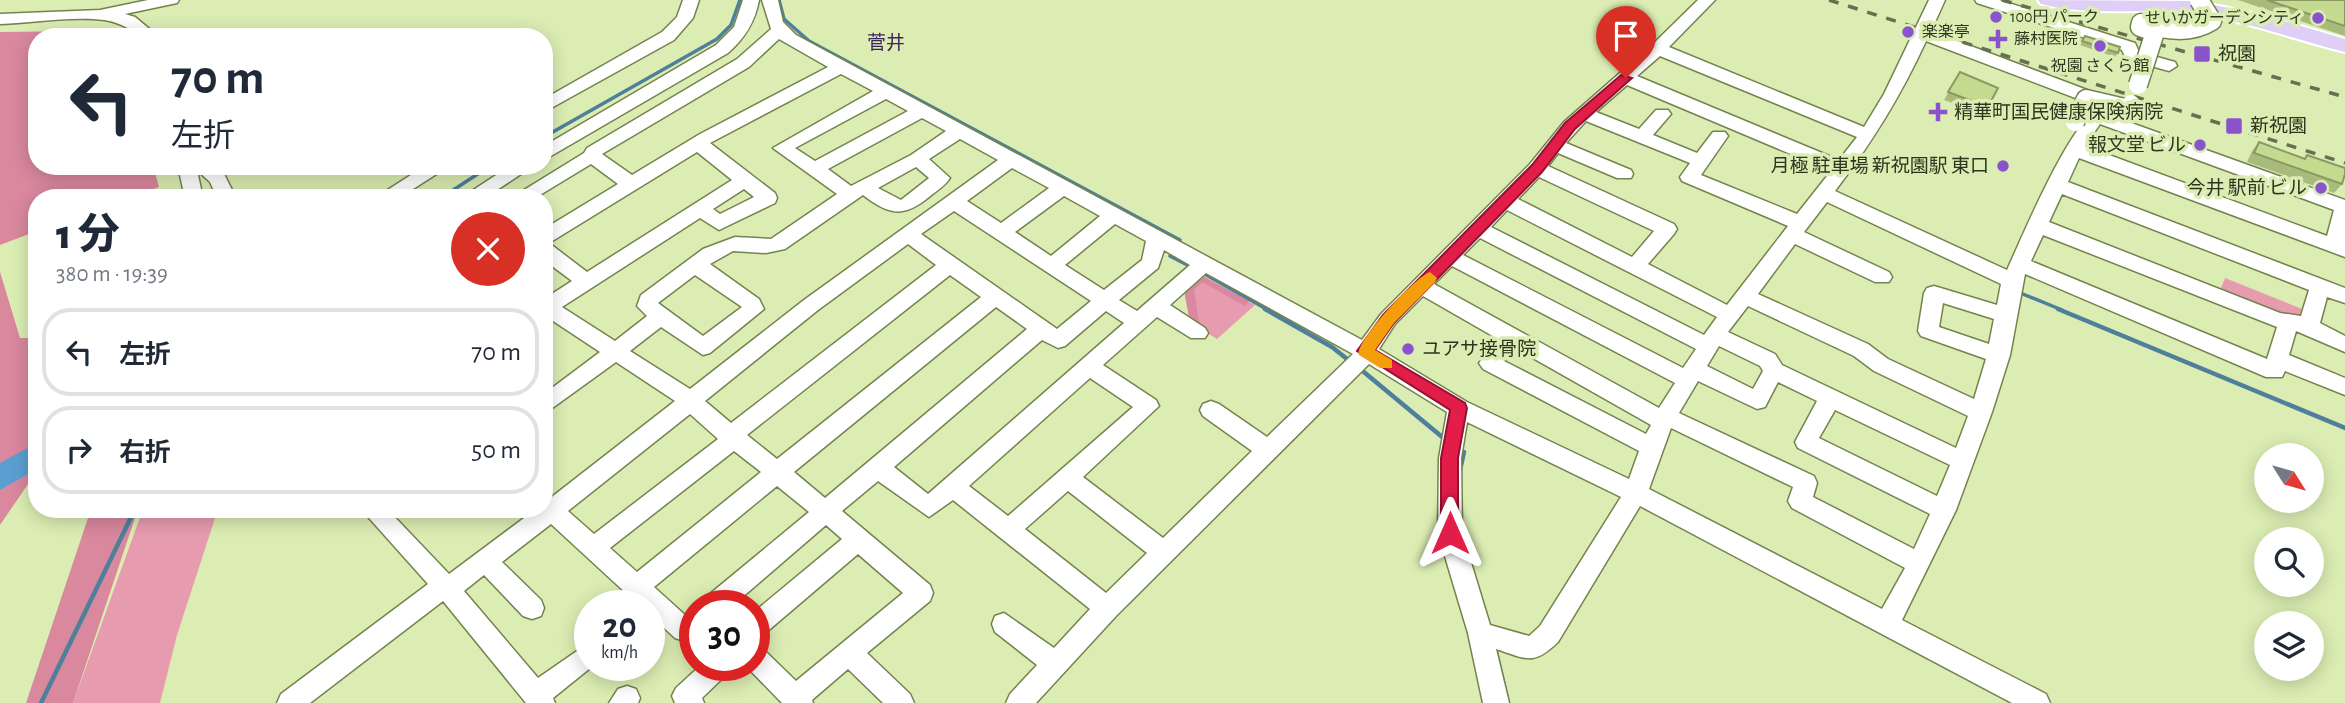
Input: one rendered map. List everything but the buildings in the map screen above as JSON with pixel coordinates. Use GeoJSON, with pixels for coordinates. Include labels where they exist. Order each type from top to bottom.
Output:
{"type":"FeatureCollection","features":[{"type":"Feature","properties":{"kind":"main road"},"geometry":{"type":"LineString","coordinates":[[2048,0],[2170,2],[2253,17],[2345,46]]}},
{"type":"Feature","properties":{"kind":"street"},"geometry":{"type":"LineString","coordinates":[[0,19],[100,15],[171,0]]}},
{"type":"Feature","properties":{"kind":"street"},"geometry":{"type":"LineString","coordinates":[[553,102],[668,36],[685,18],[691,0]]}},
{"type":"Feature","properties":{"kind":"street"},"geometry":{"type":"LineString","coordinates":[[553,149],[722,49],[743,27],[751,0]]}},
{"type":"Feature","properties":{"kind":"street"},"geometry":{"type":"LineString","coordinates":[[770,0],[771,16],[779,30],[841,67],[1157,237],[1199,268],[1365,351],[1459,408],[1636,492],[2037,703]]}},
{"type":"Feature","properties":{"kind":"street"},"geometry":{"type":"LineString","coordinates":[[1020,703],[1107,608],[1269,451],[1311,405],[1360,360],[1388,319],[1506,201],[1584,114],[1658,49],[1707,0]]}},
{"type":"Feature","properties":{"kind":"street"},"geometry":{"type":"LineString","coordinates":[[1480,633],[1533,649],[1549,634],[1636,492],[1651,447],[1690,374],[1711,340],[1796,228],[1826,194],[1868,135],[1894,93],[1937,0]]}},
{"type":"Feature","properties":{"kind":"street"},"geometry":{"type":"LineString","coordinates":[[1983,0],[2129,47],[2132,55],[2169,66]]}},
{"type":"Feature","properties":{"kind":"street"},"geometry":{"type":"LineString","coordinates":[[2138,85],[2160,33],[2140,27],[2141,23],[2167,29],[2188,30],[2203,27],[2217,21],[2203,2]]}},
{"type":"Feature","properties":{"kind":"street"},"geometry":{"type":"LineString","coordinates":[[100,15],[129,20],[139,28]]}},
{"type":"Feature","properties":{"kind":"street"},"geometry":{"type":"LineString","coordinates":[[535,189],[743,62],[779,30]]}},
{"type":"Feature","properties":{"kind":"street"},"geometry":{"type":"LineString","coordinates":[[1887,624],[1920,564],[1944,510],[1981,412],[1998,355],[2016,273],[2074,149],[2106,101],[1923,34]]}},
{"type":"Feature","properties":{"kind":"street"},"geometry":{"type":"LineString","coordinates":[[1658,49],[1868,135]]}},
{"type":"Feature","properties":{"kind":"street"},"geometry":{"type":"LineString","coordinates":[[553,232],[698,143],[841,67]]}},
{"type":"Feature","properties":{"kind":"street"},"geometry":{"type":"LineString","coordinates":[[1626,78],[1844,169]]}},
{"type":"Feature","properties":{"kind":"street"},"geometry":{"type":"LineString","coordinates":[[887,91],[782,148],[814,169],[892,205],[907,205],[941,178],[917,159]]}},
{"type":"Feature","properties":{"kind":"street"},"geometry":{"type":"LineString","coordinates":[[2075,122],[2086,99],[2129,108],[2131,104]]}},
{"type":"Feature","properties":{"kind":"street"},"geometry":{"type":"LineString","coordinates":[[814,169],[923,110]]}},
{"type":"Feature","properties":{"kind":"street"},"geometry":{"type":"LineString","coordinates":[[1584,114],[1700,161]]}},
{"type":"Feature","properties":{"kind":"street"},"geometry":{"type":"LineString","coordinates":[[1642,137],[1662,114]]}},
{"type":"Feature","properties":{"kind":"street"},"geometry":{"type":"LineString","coordinates":[[2074,149],[2339,248],[2345,207],[2098,116]]}},
{"type":"Feature","properties":{"kind":"street"},"geometry":{"type":"LineString","coordinates":[[697,265],[752,304],[754,309],[751,314],[703,347],[647,306],[648,300],[697,265],[729,244],[777,244],[857,190],[917,159],[961,131]]}},
{"type":"Feature","properties":{"kind":"street"},"geometry":{"type":"LineString","coordinates":[[1719,136],[1689,177],[1796,228],[1882,277]]}},
{"type":"Feature","properties":{"kind":"street"},"geometry":{"type":"LineString","coordinates":[[698,143],[768,198],[719,223],[700,209]]}},
{"type":"Feature","properties":{"kind":"street"},"geometry":{"type":"LineString","coordinates":[[1555,145],[1624,174]]}},
{"type":"Feature","properties":{"kind":"street"},"geometry":{"type":"LineString","coordinates":[[592,156],[632,184]]}},
{"type":"Feature","properties":{"kind":"street"},"geometry":{"type":"LineString","coordinates":[[553,510],[811,305],[956,203],[1013,158]]}},
{"type":"Feature","properties":{"kind":"street"},"geometry":{"type":"LineString","coordinates":[[1537,168],[1667,229],[1635,266]]}},
{"type":"Feature","properties":{"kind":"street"},"geometry":{"type":"LineString","coordinates":[[212,175],[222,189]]}},
{"type":"Feature","properties":{"kind":"street"},"geometry":{"type":"LineString","coordinates":[[400,189],[424,175]]}},
{"type":"Feature","properties":{"kind":"street"},"geometry":{"type":"LineString","coordinates":[[485,189],[509,175]]}},
{"type":"Feature","properties":{"kind":"street"},"geometry":{"type":"LineString","coordinates":[[553,303],[745,180]]}},
{"type":"Feature","properties":{"kind":"street"},"geometry":{"type":"LineString","coordinates":[[2057,185],[2345,296]]}},
{"type":"Feature","properties":{"kind":"street"},"geometry":{"type":"LineString","coordinates":[[1001,233],[1064,186]]}},
{"type":"Feature","properties":{"kind":"street"},"geometry":{"type":"LineString","coordinates":[[1826,194],[2016,273],[2274,371],[2319,286]]}},
{"type":"Feature","properties":{"kind":"street"},"geometry":{"type":"LineString","coordinates":[[1506,201],[1730,315]]}},
{"type":"Feature","properties":{"kind":"street"},"geometry":{"type":"LineString","coordinates":[[956,203],[1139,323]]}},
{"type":"Feature","properties":{"kind":"street"},"geometry":{"type":"LineString","coordinates":[[1051,266],[1115,214]]}},
{"type":"Feature","properties":{"kind":"street"},"geometry":{"type":"LineString","coordinates":[[2037,225],[2345,344]]}},
{"type":"Feature","properties":{"kind":"street"},"geometry":{"type":"LineString","coordinates":[[1479,229],[1711,340],[1768,360],[1774,370],[1962,461]]}},
{"type":"Feature","properties":{"kind":"street"},"geometry":{"type":"LineString","coordinates":[[910,236],[1058,340],[1152,263],[1157,237]]}},
{"type":"Feature","properties":{"kind":"street"},"geometry":{"type":"LineString","coordinates":[[553,255],[586,282]]}},
{"type":"Feature","properties":{"kind":"street"},"geometry":{"type":"LineString","coordinates":[[1450,257],[1690,374],[1757,401],[1774,370]]}},
{"type":"Feature","properties":{"kind":"street"},"geometry":{"type":"LineString","coordinates":[[593,548],[733,437],[738,429],[950,265]]}},
{"type":"Feature","properties":{"kind":"street"},"geometry":{"type":"LineString","coordinates":[[878,468],[929,507],[1199,268]]}},
{"type":"Feature","properties":{"kind":"street"},"geometry":{"type":"LineString","coordinates":[[1421,286],[1665,419],[1806,483],[1800,501],[1920,564]]}},
{"type":"Feature","properties":{"kind":"street"},"geometry":{"type":"LineString","coordinates":[[1998,355],[1927,331],[1934,293],[2007,316]]}},
{"type":"Feature","properties":{"kind":"street"},"geometry":{"type":"LineString","coordinates":[[1744,296],[1861,350],[1881,365],[1981,412]]}},
{"type":"Feature","properties":{"kind":"street"},"geometry":{"type":"LineString","coordinates":[[636,587],[994,297]]}},
{"type":"Feature","properties":{"kind":"street"},"geometry":{"type":"LineString","coordinates":[[1157,307],[1198,333]]}},
{"type":"Feature","properties":{"kind":"street"},"geometry":{"type":"LineString","coordinates":[[553,312],[688,402],[777,471],[920,593],[797,700],[770,673]]}},
{"type":"Feature","properties":{"kind":"street"},"geometry":{"type":"LineString","coordinates":[[553,399],[660,317]]}},
{"type":"Feature","properties":{"kind":"street"},"geometry":{"type":"LineString","coordinates":[[734,590],[1041,329]]}},
{"type":"Feature","properties":{"kind":"street"},"geometry":{"type":"LineString","coordinates":[[1513,337],[1490,363],[1651,447]]}},
{"type":"Feature","properties":{"kind":"street"},"geometry":{"type":"LineString","coordinates":[[2278,359],[2345,387]]}},
{"type":"Feature","properties":{"kind":"street"},"geometry":{"type":"LineString","coordinates":[[1008,530],[1147,406],[1090,367]]}},
{"type":"Feature","properties":{"kind":"street"},"geometry":{"type":"LineString","coordinates":[[1830,398],[1806,442],[1944,510]]}},
{"type":"Feature","properties":{"kind":"street"},"geometry":{"type":"LineString","coordinates":[[1459,408],[1450,458],[1450,533],[1480,633],[1496,703]]}},
{"type":"Feature","properties":{"kind":"street"},"geometry":{"type":"LineString","coordinates":[[1211,410],[1269,451]]}},
{"type":"Feature","properties":{"kind":"street"},"geometry":{"type":"LineString","coordinates":[[1067,477],[1164,552]]}},
{"type":"Feature","properties":{"kind":"street"},"geometry":{"type":"LineString","coordinates":[[954,487],[1107,608]]}},
{"type":"Feature","properties":{"kind":"street"},"geometry":{"type":"LineString","coordinates":[[553,512],[679,626]]}},
{"type":"Feature","properties":{"kind":"street"},"geometry":{"type":"LineString","coordinates":[[381,518],[446,587],[539,699],[574,667]]}},
{"type":"Feature","properties":{"kind":"street"},"geometry":{"type":"LineString","coordinates":[[290,703],[542,518]]}},
{"type":"Feature","properties":{"kind":"street"},"geometry":{"type":"LineString","coordinates":[[770,614],[858,540]]}},
{"type":"Feature","properties":{"kind":"street"},"geometry":{"type":"LineString","coordinates":[[485,560],[532,608]]}},
{"type":"Feature","properties":{"kind":"street"},"geometry":{"type":"LineString","coordinates":[[1004,624],[1055,664]]}},
{"type":"Feature","properties":{"kind":"street"},"geometry":{"type":"LineString","coordinates":[[849,653],[901,703]]}},
{"type":"Feature","properties":{"kind":"street"},"geometry":{"type":"LineString","coordinates":[[691,703],[685,696],[701,681]]}},
{"type":"Feature","properties":{"kind":"shaded area"},"geometry":{"type":"Polygon","coordinates":[[[0,32],[28,32],[28,175],[156,175],[159,187],[28,189],[28,234],[0,245],[0,32]]]}},
{"type":"Feature","properties":{"kind":"shaded area"},"geometry":{"type":"Polygon","coordinates":[[[0,272],[20,338],[28,338],[28,484],[0,525],[0,272]]]}},
{"type":"Feature","properties":{"kind":"shaded area"},"geometry":{"type":"Polygon","coordinates":[[[1201,275],[1255,305],[1217,339],[1190,322],[1184,290],[1201,275]]]}},
{"type":"Feature","properties":{"kind":"shaded area"},"geometry":{"type":"Polygon","coordinates":[[[1201,275],[1249,301],[1245,306],[1202,282],[1194,290],[1200,329],[1190,322],[1184,290],[1201,275]]]}},
{"type":"Feature","properties":{"kind":"shaded area"},"geometry":{"type":"Polygon","coordinates":[[[2225,278],[2302,309],[2302,316],[2279,316],[2219,293],[2225,278]]]}},
{"type":"Feature","properties":{"kind":"shaded area"},"geometry":{"type":"Polygon","coordinates":[[[88,518],[135,518],[73,703],[26,703],[88,518]]]}},
{"type":"Feature","properties":{"kind":"shaded area"},"geometry":{"type":"Polygon","coordinates":[[[140,518],[215,518],[177,635],[160,703],[73,703],[140,518]]]}},
{"type":"Feature","properties":{"kind":"waterway"},"geometry":{"type":"LineString","coordinates":[[553,132],[717,39],[731,25],[740,0]]}},
{"type":"Feature","properties":{"kind":"waterway"},"geometry":{"type":"LineString","coordinates":[[779,0],[784,19],[809,41],[1180,240],[1170,256],[1193,268]]}},
{"type":"Feature","properties":{"kind":"waterway"},"geometry":{"type":"LineString","coordinates":[[455,189],[476,175]]}},
{"type":"Feature","properties":{"kind":"waterway"},"geometry":{"type":"LineString","coordinates":[[1201,272],[1268,310]]}},
{"type":"Feature","properties":{"kind":"waterway"},"geometry":{"type":"LineString","coordinates":[[2018,292],[2062,310]]}},
{"type":"Feature","properties":{"kind":"waterway"},"geometry":{"type":"LineString","coordinates":[[1265,309],[1332,347],[1352,363]]}},
{"type":"Feature","properties":{"kind":"waterway"},"geometry":{"type":"LineString","coordinates":[[2058,309],[2345,428]]}},
{"type":"Feature","properties":{"kind":"waterway"},"geometry":{"type":"LineString","coordinates":[[1359,368],[1447,441]]}},
{"type":"Feature","properties":{"kind":"waterway"},"geometry":{"type":"LineString","coordinates":[[1459,450],[1464,452],[1460,470]]}},
{"type":"Feature","properties":{"kind":"waterway"},"geometry":{"type":"LineString","coordinates":[[0,478],[28,460]]}},
{"type":"Feature","properties":{"kind":"waterway"},"geometry":{"type":"LineString","coordinates":[[41,703],[131,518]]}},
{"type":"Feature","properties":{"kind":"waterway"},"geometry":{"type":"LineString","coordinates":[[1495,648],[1508,703]]}},
{"type":"Feature","properties":{"kind":"railway"},"geometry":{"type":"LineString","coordinates":[[1829,0],[2345,163]]}},
{"type":"Feature","properties":{"kind":"railway"},"geometry":{"type":"LineString","coordinates":[[2002,0],[2345,97]]}},
{"type":"Feature","properties":{"kind":"slow traffic"},"geometry":{"type":"LineString","coordinates":[[1386,364],[1365,351],[1388,319],[1430,278]]}},
{"type":"Feature","properties":{"kind":"place","name":"100円 パーク"},"geometry":{"type":"Point","coordinates":[1996,17]}},
{"type":"Feature","properties":{"kind":"place","name":"せいかガーデンシティ"},"geometry":{"type":"Point","coordinates":[2318,18]}},
{"type":"Feature","properties":{"kind":"place","name":"楽楽亭"},"geometry":{"type":"Point","coordinates":[1908,32]}},
{"type":"Feature","properties":{"kind":"place","name":"藤村医院"},"geometry":{"type":"Point","coordinates":[1998,39]}},
{"type":"Feature","properties":{"kind":"place","name":"祝園 さくら館"},"geometry":{"type":"Point","coordinates":[2100,46]}},
{"type":"Feature","properties":{"kind":"place","name":"祝園"},"geometry":{"type":"Point","coordinates":[2202,54]}},
{"type":"Feature","properties":{"kind":"place","name":"精華町国民健康保険病院"},"geometry":{"type":"Point","coordinates":[1938,112]}},
{"type":"Feature","properties":{"kind":"place","name":"新祝園"},"geometry":{"type":"Point","coordinates":[2234,126]}},
{"type":"Feature","properties":{"kind":"place","name":"報文堂 ビル"},"geometry":{"type":"Point","coordinates":[2200,145]}},
{"type":"Feature","properties":{"kind":"place","name":"月極 駐車場 新祝園駅 東口"},"geometry":{"type":"Point","coordinates":[2003,166]}},
{"type":"Feature","properties":{"kind":"place","name":"今井 駅前 ビル"},"geometry":{"type":"Point","coordinates":[2321,188]}},
{"type":"Feature","properties":{"kind":"place","name":"ユアサ接骨院"},"geometry":{"type":"Point","coordinates":[1408,349]}},
{"type":"Feature","properties":{"kind":"district","name":"菅井"},"geometry":{"type":"Point","coordinates":[886,43]}},
{"type":"Feature","properties":{"kind":"route"},"geometry":{"type":"LineString","coordinates":[[1450,533],[1450,458],[1459,408],[1365,351],[1388,319],[1498,210],[1537,168],[1570,126],[1626,78]]}}]}
